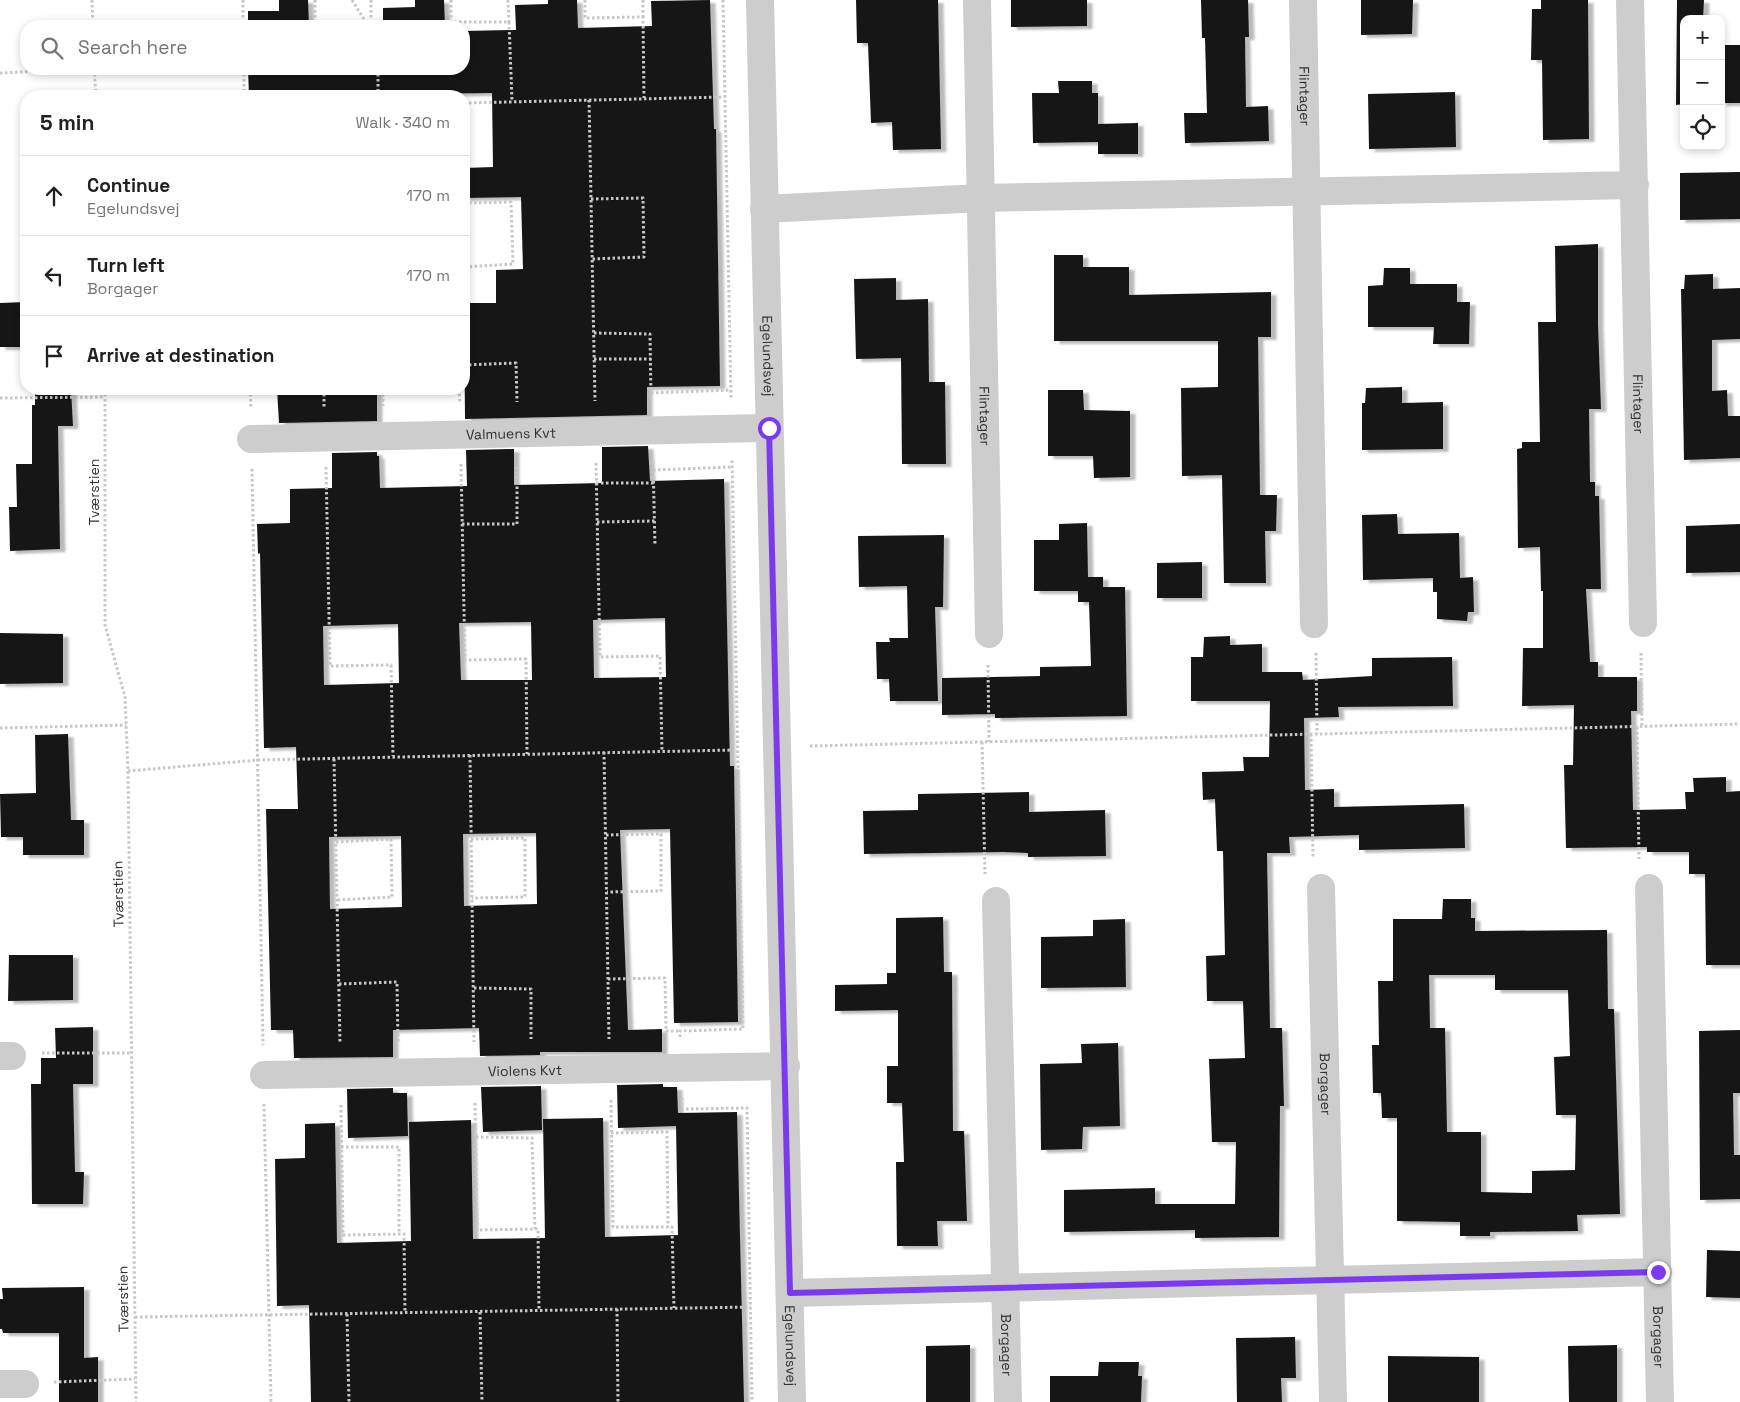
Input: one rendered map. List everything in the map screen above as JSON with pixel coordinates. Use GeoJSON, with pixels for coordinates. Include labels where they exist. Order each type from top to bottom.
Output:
{"type":"FeatureCollection","features":[{"type":"Feature","properties":{"kind":"street","name":"Egelundsvej"},"geometry":{"type":"LineString","coordinates":[[760,0],[786,1066],[792,1402]]}},
{"type":"Feature","properties":{"kind":"street","name":"Flintager"},"geometry":{"type":"LineString","coordinates":[[977,0],[989,634]]}},
{"type":"Feature","properties":{"kind":"street","name":"Flintager"},"geometry":{"type":"LineString","coordinates":[[1303,0],[1308,192],[1314,624]]}},
{"type":"Feature","properties":{"kind":"street","name":"Flintager"},"geometry":{"type":"LineString","coordinates":[[1630,0],[1643,623]]}},
{"type":"Feature","properties":{"kind":"street"},"geometry":{"type":"LineString","coordinates":[[764,209],[981,198],[1635,185]]}},
{"type":"Feature","properties":{"kind":"street","name":"Valmuens Kvt"},"geometry":{"type":"LineString","coordinates":[[251,439],[769,428]]}},
{"type":"Feature","properties":{"kind":"street","name":"Borgager"},"geometry":{"type":"LineString","coordinates":[[1322,888],[1333,1402]]}},
{"type":"Feature","properties":{"kind":"street","name":"Borgager"},"geometry":{"type":"LineString","coordinates":[[1648,888],[1660,1402]]}},
{"type":"Feature","properties":{"kind":"street","name":"Borgager"},"geometry":{"type":"LineString","coordinates":[[996,901],[1008,1402]]}},
{"type":"Feature","properties":{"kind":"street","name":"Violens Kvt"},"geometry":{"type":"LineString","coordinates":[[264,1075],[786,1066]]}},
{"type":"Feature","properties":{"kind":"street"},"geometry":{"type":"LineString","coordinates":[[790,1293],[1658,1272]]}},
{"type":"Feature","properties":{"kind":"path"},"geometry":{"type":"LineString","coordinates":[[92,0],[93,20]]}},
{"type":"Feature","properties":{"kind":"path"},"geometry":{"type":"LineString","coordinates":[[243,0],[243,20]]}},
{"type":"Feature","properties":{"kind":"path"},"geometry":{"type":"LineString","coordinates":[[314,0],[315,20]]}},
{"type":"Feature","properties":{"kind":"path"},"geometry":{"type":"LineString","coordinates":[[352,0],[366,20]]}},
{"type":"Feature","properties":{"kind":"path"},"geometry":{"type":"LineString","coordinates":[[369,20],[371,0]]}},
{"type":"Feature","properties":{"kind":"path"},"geometry":{"type":"LineString","coordinates":[[451,0],[451,20]]}},
{"type":"Feature","properties":{"kind":"path"},"geometry":{"type":"LineString","coordinates":[[508,0],[512,102]]}},
{"type":"Feature","properties":{"kind":"path"},"geometry":{"type":"LineString","coordinates":[[585,0],[585,18],[643,17]]}},
{"type":"Feature","properties":{"kind":"path"},"geometry":{"type":"LineString","coordinates":[[643,0],[644,98]]}},
{"type":"Feature","properties":{"kind":"path"},"geometry":{"type":"LineString","coordinates":[[608,979],[665,978],[666,1031],[743,1029],[723,0]]}},
{"type":"Feature","properties":{"kind":"path"},"geometry":{"type":"LineString","coordinates":[[470,22],[509,22]]}},
{"type":"Feature","properties":{"kind":"path"},"geometry":{"type":"LineString","coordinates":[[0,73],[20,72]]}},
{"type":"Feature","properties":{"kind":"path"},"geometry":{"type":"LineString","coordinates":[[94,75],[96,90]]}},
{"type":"Feature","properties":{"kind":"path"},"geometry":{"type":"LineString","coordinates":[[244,75],[244,90]]}},
{"type":"Feature","properties":{"kind":"path"},"geometry":{"type":"LineString","coordinates":[[378,75],[378,90]]}},
{"type":"Feature","properties":{"kind":"path"},"geometry":{"type":"LineString","coordinates":[[470,103],[725,97]]}},
{"type":"Feature","properties":{"kind":"path"},"geometry":{"type":"LineString","coordinates":[[591,199],[643,198],[644,257],[592,259]]}},
{"type":"Feature","properties":{"kind":"path"},"geometry":{"type":"LineString","coordinates":[[470,203],[511,202],[513,264],[470,267]]}},
{"type":"Feature","properties":{"kind":"path"},"geometry":{"type":"LineString","coordinates":[[594,334],[650,334],[655,546]]}},
{"type":"Feature","properties":{"kind":"path"},"geometry":{"type":"LineString","coordinates":[[594,359],[650,359]]}},
{"type":"Feature","properties":{"kind":"path"},"geometry":{"type":"LineString","coordinates":[[462,524],[517,524],[516,363],[470,365]]}},
{"type":"Feature","properties":{"kind":"path"},"geometry":{"type":"LineString","coordinates":[[651,393],[731,390]]}},
{"type":"Feature","properties":{"kind":"path"},"geometry":{"type":"LineString","coordinates":[[250,395],[270,1402]]}},
{"type":"Feature","properties":{"kind":"path"},"geometry":{"type":"LineString","coordinates":[[324,395],[330,666],[391,665],[392,756]]}},
{"type":"Feature","properties":{"kind":"path"},"geometry":{"type":"LineString","coordinates":[[460,395],[465,660],[526,659],[528,754]]}},
{"type":"Feature","properties":{"kind":"path"},"geometry":{"type":"LineString","coordinates":[[0,398],[105,397]]}},
{"type":"Feature","properties":{"kind":"path","name":"Tværstien"},"geometry":{"type":"LineString","coordinates":[[105,397],[105,625],[125,697],[128,771],[136,1402]]}},
{"type":"Feature","properties":{"kind":"path"},"geometry":{"type":"LineString","coordinates":[[653,470],[732,466]]}},
{"type":"Feature","properties":{"kind":"path"},"geometry":{"type":"LineString","coordinates":[[596,484],[654,483]]}},
{"type":"Feature","properties":{"kind":"path"},"geometry":{"type":"LineString","coordinates":[[597,522],[654,521]]}},
{"type":"Feature","properties":{"kind":"path"},"geometry":{"type":"LineString","coordinates":[[1642,727],[1643,623]]}},
{"type":"Feature","properties":{"kind":"path"},"geometry":{"type":"LineString","coordinates":[[1314,624],[1317,734]]}},
{"type":"Feature","properties":{"kind":"path"},"geometry":{"type":"LineString","coordinates":[[989,634],[989,742]]}},
{"type":"Feature","properties":{"kind":"path"},"geometry":{"type":"LineString","coordinates":[[810,746],[1740,724]]}},
{"type":"Feature","properties":{"kind":"path"},"geometry":{"type":"LineString","coordinates":[[0,728],[126,725]]}},
{"type":"Feature","properties":{"kind":"path"},"geometry":{"type":"LineString","coordinates":[[1637,727],[1639,862],[1648,888]]}},
{"type":"Feature","properties":{"kind":"path"},"geometry":{"type":"LineString","coordinates":[[1311,734],[1314,870],[1322,888]]}},
{"type":"Feature","properties":{"kind":"path"},"geometry":{"type":"LineString","coordinates":[[982,742],[985,876],[996,901]]}},
{"type":"Feature","properties":{"kind":"path"},"geometry":{"type":"LineString","coordinates":[[128,771],[258,760],[734,750]]}},
{"type":"Feature","properties":{"kind":"path"},"geometry":{"type":"LineString","coordinates":[[606,834],[661,834],[661,891],[607,892]]}},
{"type":"Feature","properties":{"kind":"path"},"geometry":{"type":"LineString","coordinates":[[471,839],[525,838],[526,897],[472,898]]}},
{"type":"Feature","properties":{"kind":"path"},"geometry":{"type":"LineString","coordinates":[[336,842],[391,839],[392,897],[337,900]]}},
{"type":"Feature","properties":{"kind":"path"},"geometry":{"type":"LineString","coordinates":[[338,984],[397,982],[399,1073]]}},
{"type":"Feature","properties":{"kind":"path"},"geometry":{"type":"LineString","coordinates":[[474,988],[531,989],[531,1070]]}},
{"type":"Feature","properties":{"kind":"path"},"geometry":{"type":"LineString","coordinates":[[680,1031],[682,1109],[747,1108],[752,1402]]}},
{"type":"Feature","properties":{"kind":"path"},"geometry":{"type":"LineString","coordinates":[[6,1056],[27,1053],[132,1053]]}},
{"type":"Feature","properties":{"kind":"path"},"geometry":{"type":"LineString","coordinates":[[611,1134],[667,1132],[668,1227]]}},
{"type":"Feature","properties":{"kind":"path"},"geometry":{"type":"LineString","coordinates":[[476,1137],[532,1138],[535,1229]]}},
{"type":"Feature","properties":{"kind":"path"},"geometry":{"type":"LineString","coordinates":[[341,1148],[399,1147],[399,1234]]}},
{"type":"Feature","properties":{"kind":"path"},"geometry":{"type":"LineString","coordinates":[[135,1317],[750,1307]]}},
{"type":"Feature","properties":{"kind":"path"},"geometry":{"type":"LineString","coordinates":[[617,1309],[618,1402]]}},
{"type":"Feature","properties":{"kind":"path"},"geometry":{"type":"LineString","coordinates":[[480,1312],[482,1402]]}},
{"type":"Feature","properties":{"kind":"path"},"geometry":{"type":"LineString","coordinates":[[348,1314],[349,1402]]}},
{"type":"Feature","properties":{"kind":"path"},"geometry":{"type":"LineString","coordinates":[[12,1384],[135,1379]]}},
{"type":"Feature","properties":{"kind":"building"},"geometry":{"type":"Polygon","coordinates":[[[279,0],[308,0],[309,20],[248,20],[248,11],[279,11],[279,0]]]}},
{"type":"Feature","properties":{"kind":"building"},"geometry":{"type":"Polygon","coordinates":[[[415,0],[444,0],[445,20],[383,20],[383,8],[415,7],[415,0]]]}},
{"type":"Feature","properties":{"kind":"building"},"geometry":{"type":"Polygon","coordinates":[[[548,0],[577,0],[578,28],[652,26],[651,1],[710,0],[714,129],[716,129],[720,386],[647,387],[647,415],[465,419],[465,395],[470,395],[470,303],[496,303],[496,270],[523,269],[521,197],[470,198],[470,168],[493,167],[492,93],[470,93],[470,90],[249,90],[248,75],[470,75],[470,31],[516,30],[515,5],[548,4],[548,0]]]}},
{"type":"Feature","properties":{"kind":"building"},"geometry":{"type":"Polygon","coordinates":[[[856,0],[938,0],[941,149],[893,150],[892,122],[871,123],[868,43],[857,43],[856,0]]]}},
{"type":"Feature","properties":{"kind":"building"},"geometry":{"type":"Polygon","coordinates":[[[1011,0],[1087,0],[1087,26],[1011,27],[1011,0]]]}},
{"type":"Feature","properties":{"kind":"building"},"geometry":{"type":"Polygon","coordinates":[[[1201,0],[1248,0],[1249,37],[1245,37],[1246,107],[1268,106],[1269,141],[1185,143],[1184,113],[1207,113],[1205,38],[1202,38],[1201,0]]]}},
{"type":"Feature","properties":{"kind":"building"},"geometry":{"type":"Polygon","coordinates":[[[1361,0],[1413,0],[1412,34],[1361,35],[1361,0]]]}},
{"type":"Feature","properties":{"kind":"building"},"geometry":{"type":"Polygon","coordinates":[[[1541,0],[1588,0],[1589,139],[1543,140],[1542,60],[1531,60],[1532,9],[1541,9],[1541,0]]]}},
{"type":"Feature","properties":{"kind":"building"},"geometry":{"type":"Polygon","coordinates":[[[1677,0],[1704,0],[1703,15],[1680,15],[1680,104],[1676,105],[1677,0]]]}},
{"type":"Feature","properties":{"kind":"building"},"geometry":{"type":"Polygon","coordinates":[[[1725,45],[1740,45],[1740,103],[1725,103],[1725,45]]]}},
{"type":"Feature","properties":{"kind":"building"},"geometry":{"type":"Polygon","coordinates":[[[1058,81],[1092,81],[1092,93],[1098,93],[1098,124],[1138,123],[1138,154],[1098,154],[1098,142],[1033,143],[1032,93],[1059,93],[1058,81]]]}},
{"type":"Feature","properties":{"kind":"building"},"geometry":{"type":"Polygon","coordinates":[[[1455,92],[1456,147],[1369,149],[1368,94],[1455,92]]]}},
{"type":"Feature","properties":{"kind":"building"},"geometry":{"type":"Polygon","coordinates":[[[1740,172],[1740,219],[1680,220],[1680,173],[1740,172]]]}},
{"type":"Feature","properties":{"kind":"building"},"geometry":{"type":"Polygon","coordinates":[[[1598,244],[1601,409],[1589,409],[1590,482],[1595,482],[1595,496],[1599,496],[1601,589],[1586,589],[1590,662],[1598,662],[1598,677],[1637,677],[1637,711],[1631,711],[1633,810],[1686,809],[1685,792],[1694,792],[1693,778],[1726,777],[1726,792],[1740,791],[1740,965],[1706,965],[1705,874],[1689,874],[1689,852],[1647,852],[1647,847],[1566,848],[1564,765],[1573,765],[1574,705],[1522,706],[1523,648],[1543,648],[1543,591],[1541,591],[1540,547],[1518,548],[1517,449],[1522,448],[1522,442],[1540,442],[1538,322],[1556,322],[1555,246],[1598,244]]]}},
{"type":"Feature","properties":{"kind":"building"},"geometry":{"type":"Polygon","coordinates":[[[1054,255],[1083,255],[1083,267],[1129,267],[1129,295],[1271,292],[1271,337],[1258,337],[1260,495],[1277,495],[1276,531],[1265,531],[1266,583],[1224,583],[1222,475],[1182,476],[1181,388],[1218,387],[1218,341],[1054,341],[1054,255]]]}},
{"type":"Feature","properties":{"kind":"building"},"geometry":{"type":"Polygon","coordinates":[[[1384,268],[1410,268],[1410,284],[1457,284],[1457,302],[1470,302],[1469,344],[1433,344],[1434,327],[1368,327],[1368,286],[1383,285],[1384,268]]]}},
{"type":"Feature","properties":{"kind":"building"},"geometry":{"type":"Polygon","coordinates":[[[1713,274],[1713,289],[1740,288],[1740,339],[1712,340],[1712,391],[1727,390],[1728,416],[1740,416],[1740,458],[1684,460],[1681,289],[1684,289],[1685,275],[1713,274]]]}},
{"type":"Feature","properties":{"kind":"building"},"geometry":{"type":"Polygon","coordinates":[[[896,278],[896,300],[928,299],[929,382],[945,382],[946,464],[902,464],[901,358],[856,359],[854,279],[896,278]]]}},
{"type":"Feature","properties":{"kind":"building"},"geometry":{"type":"Polygon","coordinates":[[[20,302],[20,347],[0,347],[0,303],[20,302]]]}},
{"type":"Feature","properties":{"kind":"building"},"geometry":{"type":"Polygon","coordinates":[[[1402,387],[1402,403],[1443,402],[1443,449],[1362,450],[1362,403],[1365,403],[1366,388],[1402,387]]]}},
{"type":"Feature","properties":{"kind":"building"},"geometry":{"type":"Polygon","coordinates":[[[1048,390],[1083,390],[1084,410],[1130,411],[1130,477],[1094,478],[1093,456],[1048,456],[1048,390]]]}},
{"type":"Feature","properties":{"kind":"building"},"geometry":{"type":"Polygon","coordinates":[[[35,395],[71,395],[73,426],[58,426],[60,549],[10,551],[9,507],[17,507],[16,464],[32,464],[32,405],[35,405],[35,395]]]}},
{"type":"Feature","properties":{"kind":"building"},"geometry":{"type":"Polygon","coordinates":[[[277,395],[377,395],[377,421],[279,423],[277,395]]]}},
{"type":"Feature","properties":{"kind":"building"},"geometry":{"type":"Polygon","coordinates":[[[648,446],[650,481],[724,479],[730,766],[734,766],[738,1022],[674,1023],[670,829],[620,830],[628,1030],[662,1029],[662,1052],[540,1052],[540,1055],[480,1056],[479,1028],[393,1030],[393,1057],[294,1058],[293,1030],[271,1030],[266,809],[298,809],[296,747],[264,748],[260,553],[258,554],[257,524],[290,523],[290,489],[332,488],[332,453],[377,452],[377,456],[379,456],[380,488],[467,486],[466,450],[514,449],[514,485],[602,483],[602,447],[648,446]],[[665,618],[593,620],[594,678],[666,677],[665,618]],[[531,622],[459,623],[461,680],[532,680],[531,622]],[[398,624],[323,626],[324,685],[399,683],[398,624]],[[536,833],[463,834],[464,906],[537,904],[536,833]],[[401,836],[329,837],[330,909],[402,907],[401,836]]]}},
{"type":"Feature","properties":{"kind":"building"},"geometry":{"type":"Polygon","coordinates":[[[1397,514],[1398,534],[1459,533],[1460,578],[1473,577],[1474,612],[1468,612],[1467,621],[1437,619],[1437,592],[1433,592],[1433,578],[1363,580],[1362,515],[1397,514]]]}},
{"type":"Feature","properties":{"kind":"building"},"geometry":{"type":"Polygon","coordinates":[[[1087,523],[1088,577],[1103,577],[1103,587],[1125,587],[1127,716],[995,718],[995,714],[942,715],[942,678],[1040,676],[1040,667],[1091,666],[1089,602],[1078,602],[1078,591],[1034,591],[1034,540],[1059,540],[1059,524],[1087,523]]]}},
{"type":"Feature","properties":{"kind":"building"},"geometry":{"type":"Polygon","coordinates":[[[1740,524],[1740,572],[1686,573],[1686,526],[1740,524]]]}},
{"type":"Feature","properties":{"kind":"building"},"geometry":{"type":"Polygon","coordinates":[[[944,535],[943,607],[935,607],[938,701],[890,701],[889,679],[877,679],[876,642],[890,642],[889,638],[908,638],[907,586],[859,587],[858,536],[944,535]]]}},
{"type":"Feature","properties":{"kind":"building"},"geometry":{"type":"Polygon","coordinates":[[[1202,562],[1202,598],[1157,598],[1157,563],[1202,562]]]}},
{"type":"Feature","properties":{"kind":"building"},"geometry":{"type":"Polygon","coordinates":[[[0,633],[63,634],[63,683],[0,684],[0,633]]]}},
{"type":"Feature","properties":{"kind":"building"},"geometry":{"type":"Polygon","coordinates":[[[1230,636],[1230,645],[1262,644],[1262,672],[1302,672],[1303,680],[1372,676],[1372,658],[1452,657],[1453,706],[1338,707],[1339,717],[1304,718],[1305,790],[1334,789],[1334,807],[1464,804],[1465,848],[1359,850],[1359,835],[1289,837],[1290,853],[1267,853],[1270,1028],[1282,1028],[1284,1106],[1280,1106],[1279,1237],[1195,1238],[1195,1230],[1064,1232],[1064,1190],[1155,1188],[1155,1204],[1235,1204],[1236,1142],[1212,1142],[1209,1059],[1245,1058],[1243,1001],[1207,1001],[1206,956],[1225,955],[1223,851],[1217,851],[1215,799],[1203,800],[1202,772],[1244,771],[1243,757],[1269,757],[1270,701],[1191,701],[1191,657],[1203,657],[1204,637],[1230,636]]]}},
{"type":"Feature","properties":{"kind":"building"},"geometry":{"type":"Polygon","coordinates":[[[68,734],[71,820],[84,820],[84,855],[23,855],[23,837],[1,837],[0,794],[36,793],[35,735],[68,734]]]}},
{"type":"Feature","properties":{"kind":"building"},"geometry":{"type":"Polygon","coordinates":[[[1029,792],[1029,812],[1105,810],[1106,856],[1028,857],[1028,853],[1003,852],[864,854],[863,811],[918,810],[918,794],[1029,792]]]}},
{"type":"Feature","properties":{"kind":"building"},"geometry":{"type":"Polygon","coordinates":[[[1443,899],[1471,899],[1471,918],[1475,918],[1475,931],[1607,930],[1608,1009],[1614,1009],[1620,1214],[1577,1215],[1578,1231],[1490,1232],[1490,1236],[1460,1236],[1460,1222],[1397,1221],[1397,1118],[1382,1118],[1381,1093],[1373,1093],[1372,1045],[1379,1045],[1378,981],[1393,981],[1393,919],[1442,919],[1443,899]],[[1429,975],[1430,1028],[1445,1028],[1447,1132],[1481,1132],[1481,1192],[1532,1193],[1532,1171],[1575,1170],[1576,1115],[1556,1115],[1554,1057],[1570,1056],[1568,990],[1495,990],[1495,975],[1429,975]]]}},
{"type":"Feature","properties":{"kind":"building"},"geometry":{"type":"Polygon","coordinates":[[[943,917],[944,972],[952,972],[953,1131],[964,1131],[967,1221],[937,1221],[938,1246],[897,1246],[896,1162],[904,1162],[902,1103],[887,1103],[887,1066],[898,1066],[898,1010],[835,1011],[835,985],[887,984],[887,973],[896,973],[896,918],[943,917]]]}},
{"type":"Feature","properties":{"kind":"building"},"geometry":{"type":"Polygon","coordinates":[[[1125,919],[1126,987],[1041,988],[1041,937],[1093,936],[1093,920],[1125,919]]]}},
{"type":"Feature","properties":{"kind":"building"},"geometry":{"type":"Polygon","coordinates":[[[9,955],[73,955],[73,1000],[8,1001],[9,955]]]}},
{"type":"Feature","properties":{"kind":"building"},"geometry":{"type":"Polygon","coordinates":[[[93,1027],[93,1084],[73,1084],[75,1172],[84,1172],[83,1204],[32,1204],[31,1084],[41,1084],[41,1058],[56,1058],[55,1028],[93,1027]]]}},
{"type":"Feature","properties":{"kind":"building"},"geometry":{"type":"Polygon","coordinates":[[[1740,1030],[1740,1093],[1733,1093],[1734,1155],[1740,1155],[1740,1199],[1700,1200],[1699,1031],[1740,1030]]]}},
{"type":"Feature","properties":{"kind":"building"},"geometry":{"type":"Polygon","coordinates":[[[1118,1043],[1120,1126],[1083,1127],[1082,1149],[1041,1150],[1040,1064],[1082,1063],[1081,1044],[1118,1043]]]}},
{"type":"Feature","properties":{"kind":"building"},"geometry":{"type":"Polygon","coordinates":[[[663,1084],[663,1087],[677,1087],[678,1113],[737,1112],[744,1402],[311,1402],[309,1305],[277,1306],[275,1159],[305,1158],[305,1124],[335,1123],[337,1243],[411,1241],[409,1122],[471,1120],[473,1239],[545,1238],[543,1119],[603,1118],[605,1237],[678,1235],[676,1126],[618,1128],[617,1085],[663,1084]]]}},
{"type":"Feature","properties":{"kind":"building"},"geometry":{"type":"Polygon","coordinates":[[[541,1086],[542,1130],[483,1132],[481,1087],[541,1086]]]}},
{"type":"Feature","properties":{"kind":"building"},"geometry":{"type":"Polygon","coordinates":[[[393,1088],[393,1093],[407,1093],[408,1136],[348,1138],[347,1089],[393,1088]]]}},
{"type":"Feature","properties":{"kind":"building"},"geometry":{"type":"Polygon","coordinates":[[[1707,1250],[1740,1251],[1740,1298],[1706,1297],[1707,1250]]]}},
{"type":"Feature","properties":{"kind":"building"},"geometry":{"type":"Polygon","coordinates":[[[84,1287],[84,1358],[98,1357],[98,1402],[59,1402],[59,1333],[3,1333],[2,1329],[0,1329],[0,1299],[3,1299],[2,1288],[84,1287]]]}},
{"type":"Feature","properties":{"kind":"building"},"geometry":{"type":"Polygon","coordinates":[[[1295,1337],[1296,1378],[1281,1378],[1282,1402],[1237,1402],[1236,1338],[1295,1337]]]}},
{"type":"Feature","properties":{"kind":"building"},"geometry":{"type":"Polygon","coordinates":[[[970,1345],[970,1402],[926,1402],[926,1346],[970,1345]]]}},
{"type":"Feature","properties":{"kind":"building"},"geometry":{"type":"Polygon","coordinates":[[[1617,1345],[1617,1402],[1569,1402],[1568,1346],[1617,1345]]]}},
{"type":"Feature","properties":{"kind":"building"},"geometry":{"type":"Polygon","coordinates":[[[1388,1356],[1479,1357],[1479,1402],[1388,1402],[1388,1356]]]}},
{"type":"Feature","properties":{"kind":"building"},"geometry":{"type":"Polygon","coordinates":[[[1099,1362],[1139,1362],[1138,1376],[1142,1376],[1141,1402],[1050,1402],[1050,1376],[1098,1376],[1099,1362]]]}},
{"type":"Feature","properties":{"kind":"route"},"geometry":{"type":"LineString","coordinates":[[769,428],[786,1066],[790,1293],[1658,1272]]}}]}
